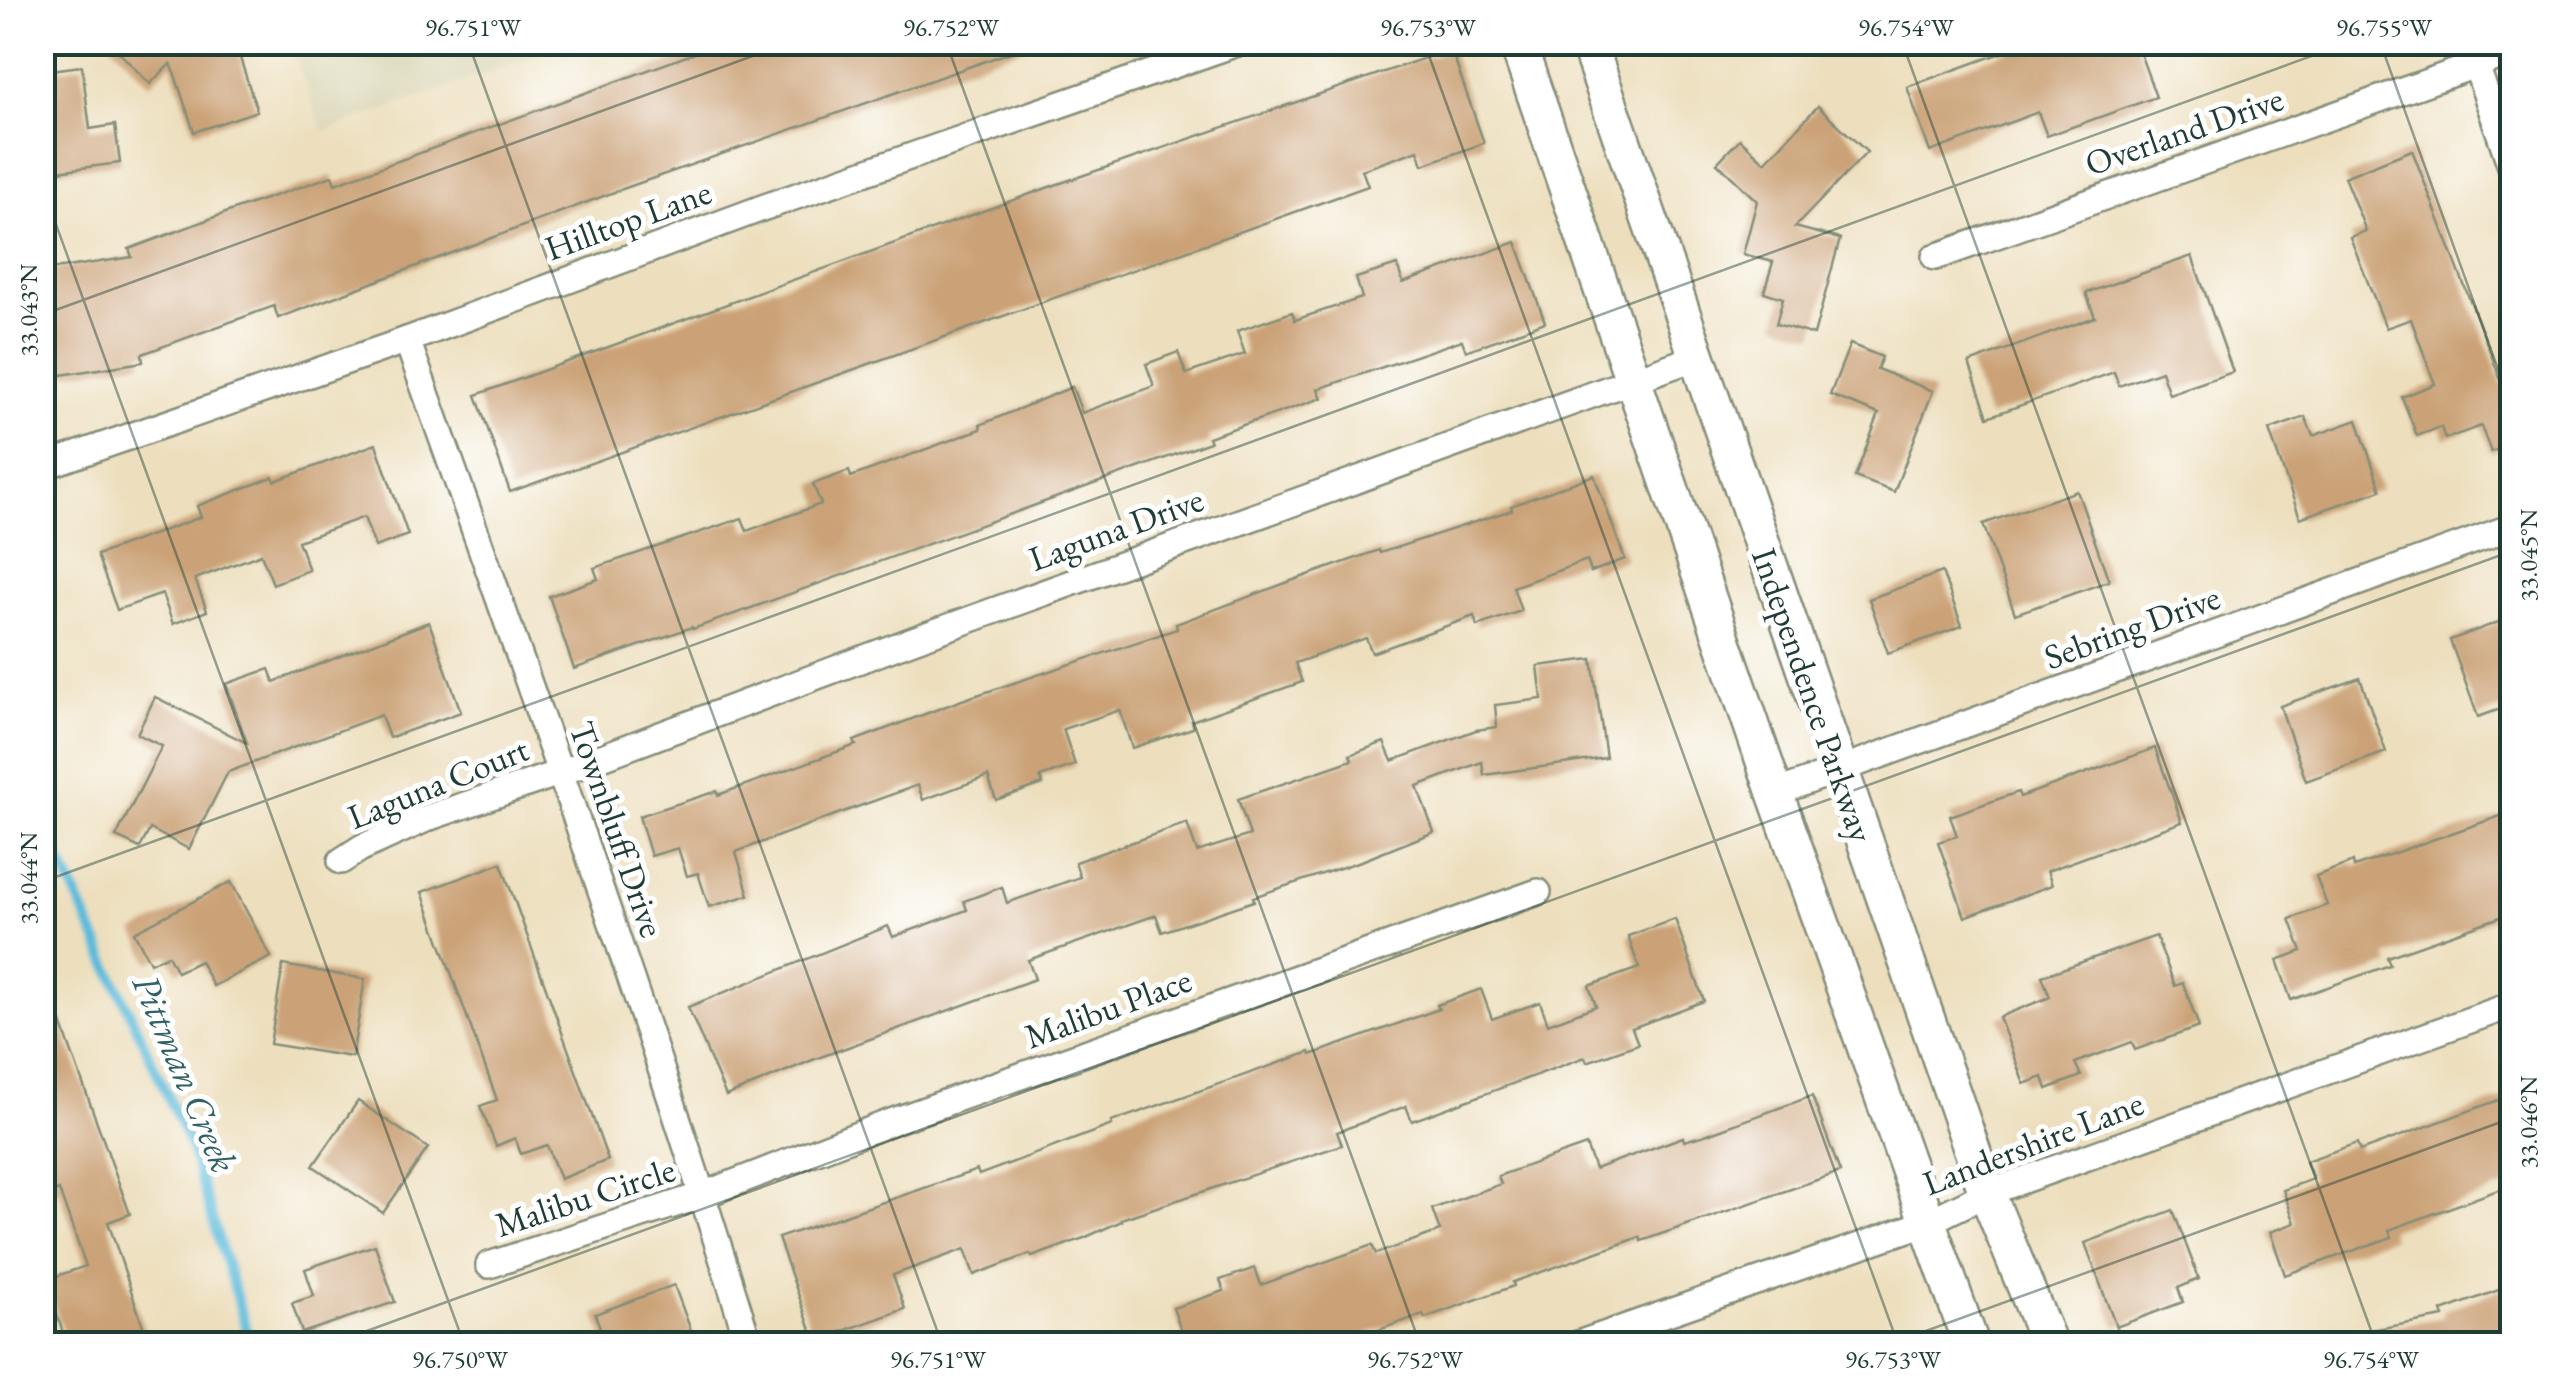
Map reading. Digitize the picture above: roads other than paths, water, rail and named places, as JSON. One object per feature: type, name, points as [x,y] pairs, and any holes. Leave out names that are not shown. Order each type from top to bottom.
[{"type":"main road","name":"Independence Parkway","points":[[1517,42],[1775,793],[1972,1344]]},
{"type":"main road","name":"Independence Parkway","points":[[1588,42],[1987,1193],[2048,1344]]},
{"type":"street","name":"Hilltop Lane","points":[[42,466],[1240,42]]},
{"type":"street","name":"Overland Drive","points":[[1935,256],[2512,52]]},
{"type":"street","points":[[2476,65],[2512,170]]},
{"type":"street","name":"Townbluff Drive","points":[[407,340],[562,772],[749,1344]]},
{"type":"street","name":"Laguna Drive","points":[[562,772],[1696,357]]},
{"type":"street","name":"Sebring Drive","points":[[1775,793],[2512,527]]},
{"type":"street","name":"Laguna Court","points":[[341,861],[430,816],[562,772]]},
{"type":"street","name":"Malibu Place","points":[[703,1195],[891,1122],[1538,892]]},
{"type":"street","name":"Landershire Lane","points":[[1578,1344],[1928,1222],[1987,1193],[2512,1004]]},
{"type":"street","name":"Malibu Circle","points":[[489,1265],[703,1195]]},
{"type":"waterway","name":"Pittman Creek","points":[[42,834],[54,846],[189,1143],[251,1344]]}]
